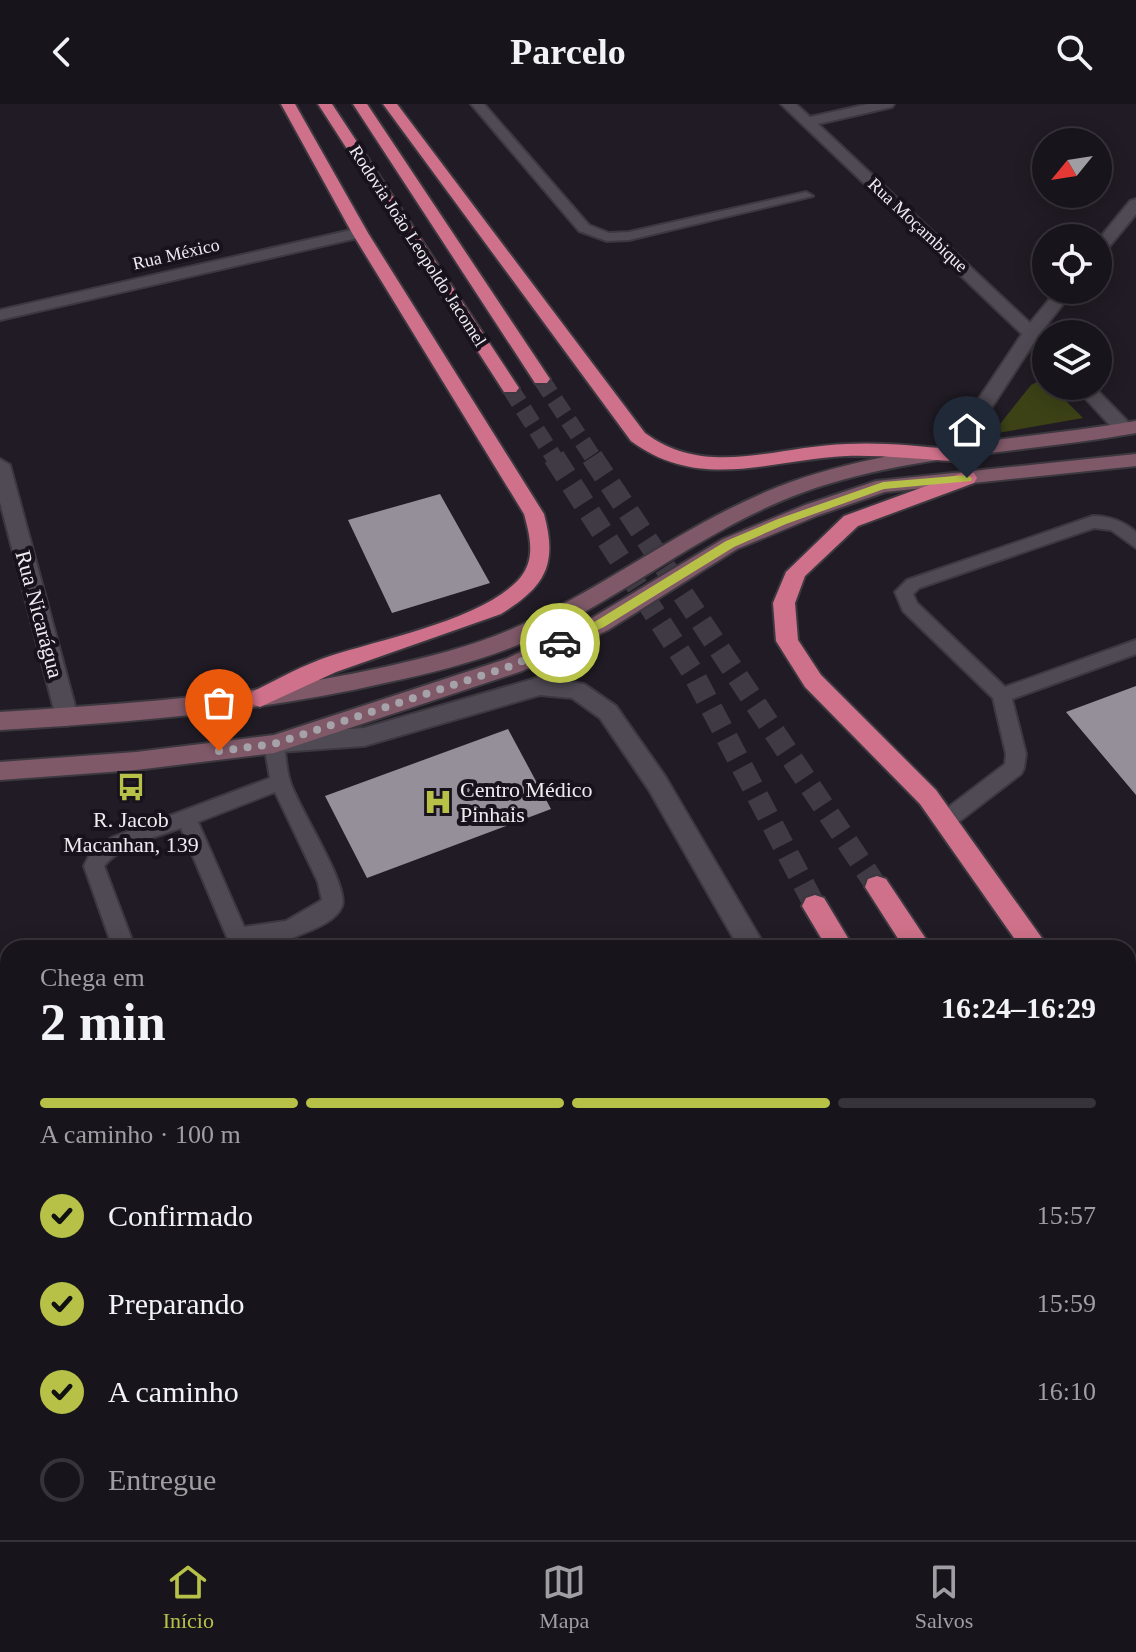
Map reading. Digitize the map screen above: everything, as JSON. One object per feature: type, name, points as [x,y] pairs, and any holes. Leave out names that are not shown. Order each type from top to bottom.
[{"type":"highway","points":[[260,698],[332,664],[492,611],[521,591],[531,579],[543,547],[542,531],[534,514],[360,233],[288,104]]},
{"type":"highway","name":"Rodovia João Leopoldo Jacomel","points":[[325,104],[510,388]]},
{"type":"highway","name":"Rodovia João Leopoldo Jacomel","points":[[360,104],[541,379]]},
{"type":"highway","points":[[390,104],[638,437],[658,453],[680,461],[707,463],[754,462],[844,450],[951,455]]},
{"type":"highway","points":[[967,478],[851,521],[796,572],[784,603],[787,641],[813,681],[928,797],[1030,940]]},
{"type":"highway","points":[[877,887],[913,940]]},
{"type":"highway","points":[[815,906],[836,940]]},
{"type":"main road","points":[[0,721],[260,698],[339,687],[441,662],[519,635],[631,576],[735,512],[796,488],[863,466],[1130,428]]},
{"type":"main road","points":[[0,771],[136,761],[274,744],[514,665],[600,624],[730,544],[812,510],[883,486],[1136,460]]},
{"type":"street","name":"Rua Moçambique","points":[[788,104],[1032,332]]},
{"type":"street","points":[[807,122],[887,104]]},
{"type":"street","points":[[1112,233],[1136,204]]},
{"type":"street","name":"Rua México","points":[[0,315],[360,233]]},
{"type":"street","points":[[1042,320],[1055,304]]},
{"type":"street","points":[[951,455],[1032,332]]},
{"type":"street","points":[[1099,400],[1130,428]]},
{"type":"street","name":"Rua Nicarágua","points":[[0,465],[67,717]]},
{"type":"street","points":[[274,744],[364,737],[540,686],[576,690],[608,712],[657,783],[748,940]]},
{"type":"lane","points":[[477,104],[584,228],[607,237],[629,236],[806,196]]},
{"type":"lane","points":[[945,821],[1014,768],[1016,754],[1002,695],[909,606],[904,592],[913,584],[1093,522],[1108,521],[1119,525],[1136,542]]},
{"type":"lane","points":[[1002,695],[1136,647]]},
{"type":"lane","points":[[187,819],[237,935],[247,939],[265,939],[326,913],[333,903],[328,882],[280,782],[274,744]]},
{"type":"lane","points":[[121,940],[94,866],[99,856],[120,843],[280,782]]},
{"type":"green space","points":[[1031,385],[1032,400],[1065,400],[1083,418],[992,434]]},
{"type":"building","points":[[440,494],[490,583],[392,613],[348,520]]},
{"type":"building","points":[[1136,686],[1136,795],[1066,712]]},
{"type":"building","name":"Centro Médico Pinhais","points":[[508,729],[551,809],[367,878],[325,796]]},
{"type":"tunnel","points":[[541,379],[594,459]]},
{"type":"tunnel","points":[[510,388],[555,459]]},
{"type":"tunnel","points":[[554,457],[693,673],[815,906]]},
{"type":"tunnel","points":[[592,457],[877,887]]},
{"type":"way so far","points":[[219,751],[274,744],[514,665],[560,643]]},
{"type":"place","name":"R. Jacob Macanhan, 139","points":[[131,787]]},
{"type":"place","name":"Centro Médico Pinhais","points":[[438,802]]},
{"type":"route","points":[[560,643],[600,624],[730,544],[782,521],[883,486],[967,478]]}]
